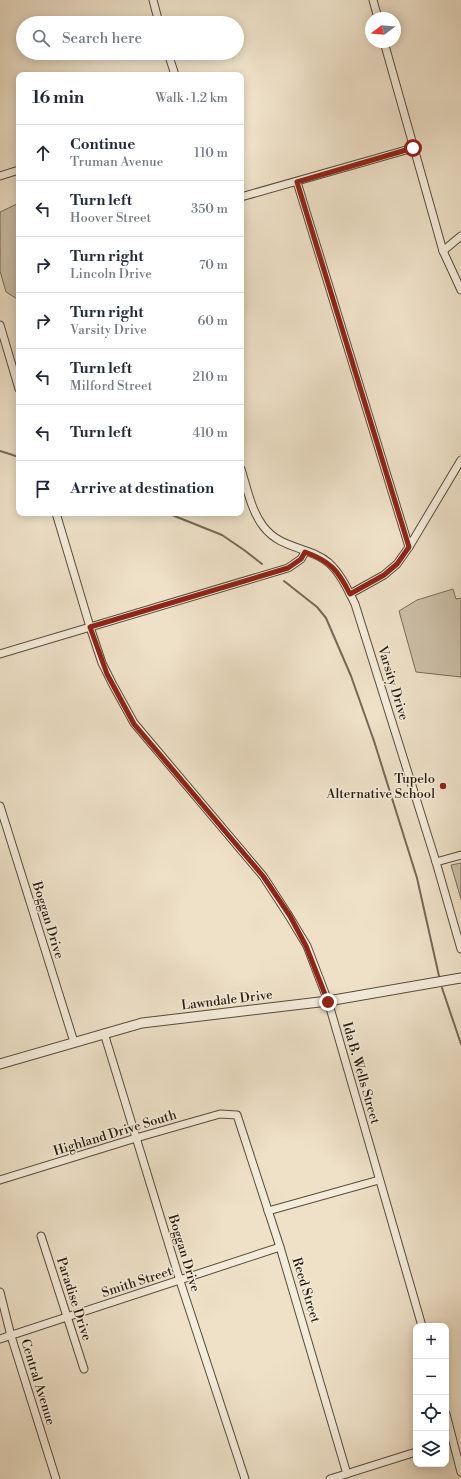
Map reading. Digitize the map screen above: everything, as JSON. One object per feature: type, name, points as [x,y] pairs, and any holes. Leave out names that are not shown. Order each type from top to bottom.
[{"type":"street","points":[[153,0],[157,16]]},
{"type":"street","points":[[373,0],[376,12]]},
{"type":"street","points":[[386,48],[442,251],[461,290]]},
{"type":"street","points":[[170,60],[174,72]]},
{"type":"street","points":[[244,196],[413,148]]},
{"type":"street","points":[[0,176],[16,171]]},
{"type":"street","points":[[297,182],[409,547]]},
{"type":"street","points":[[442,251],[461,236]]},
{"type":"street","points":[[0,325],[16,379]]},
{"type":"street","points":[[350,594],[384,575],[397,564],[409,547],[461,460]]},
{"type":"street","name":"Varsity Drive","points":[[244,479],[253,508],[262,526],[280,542],[319,557],[328,563],[338,573],[355,604],[436,862],[461,949]]},
{"type":"street","name":"Ida B. Wells Street","points":[[57,516],[90,627],[107,674],[134,724],[263,876],[290,916],[306,946],[328,1002],[421,1323]]},
{"type":"street","points":[[0,654],[288,568],[301,559],[305,552]]},
{"type":"street","name":"Boggan Drive","points":[[0,806],[74,1042]]},
{"type":"street","points":[[436,862],[461,855]]},
{"type":"street","name":"Lawndale Drive","points":[[0,1064],[142,1023],[328,1002],[461,978]]},
{"type":"street","name":"Boggan Drive","points":[[104,1033],[180,1280],[245,1479]]},
{"type":"street","name":"Highland Drive South","points":[[0,1180],[220,1114],[237,1115]]},
{"type":"street","name":"Reed Street","points":[[237,1115],[280,1247],[348,1474]]},
{"type":"street","points":[[268,1211],[379,1180]]},
{"type":"street","name":"Paradise Drive","points":[[41,1236],[84,1369]]},
{"type":"street","name":"Smith Street","points":[[0,1339],[280,1247]]},
{"type":"street","name":"Central Avenue","points":[[0,1292],[11,1336],[56,1479]]},
{"type":"street","points":[[449,1442],[461,1472]]},
{"type":"street","points":[[330,1479],[413,1453]]},
{"type":"shaded area","points":[[16,204],[16,298],[6,292],[0,271],[0,212]]},
{"type":"shaded area","points":[[453,589],[456,599],[461,598],[461,677],[416,672],[399,611],[417,600]]},
{"type":"shaded area","points":[[461,863],[461,899],[451,865]]},
{"type":"waterway","points":[[0,451],[16,456]]},
{"type":"waterway","points":[[174,516],[222,535],[262,564]]},
{"type":"waterway","points":[[284,581],[317,607],[326,618],[351,676],[374,741],[417,878],[439,976]]},
{"type":"waterway","points":[[442,988],[461,1044]]},
{"type":"place","name":"Tupelo Alternative School","points":[[443,786]]},
{"type":"route","points":[[328,1002],[306,946],[290,916],[263,876],[134,724],[107,674],[90,627],[288,568],[301,559],[305,552],[319,557],[328,563],[338,573],[350,594],[384,575],[397,564],[409,547],[297,182],[413,148]]}]
